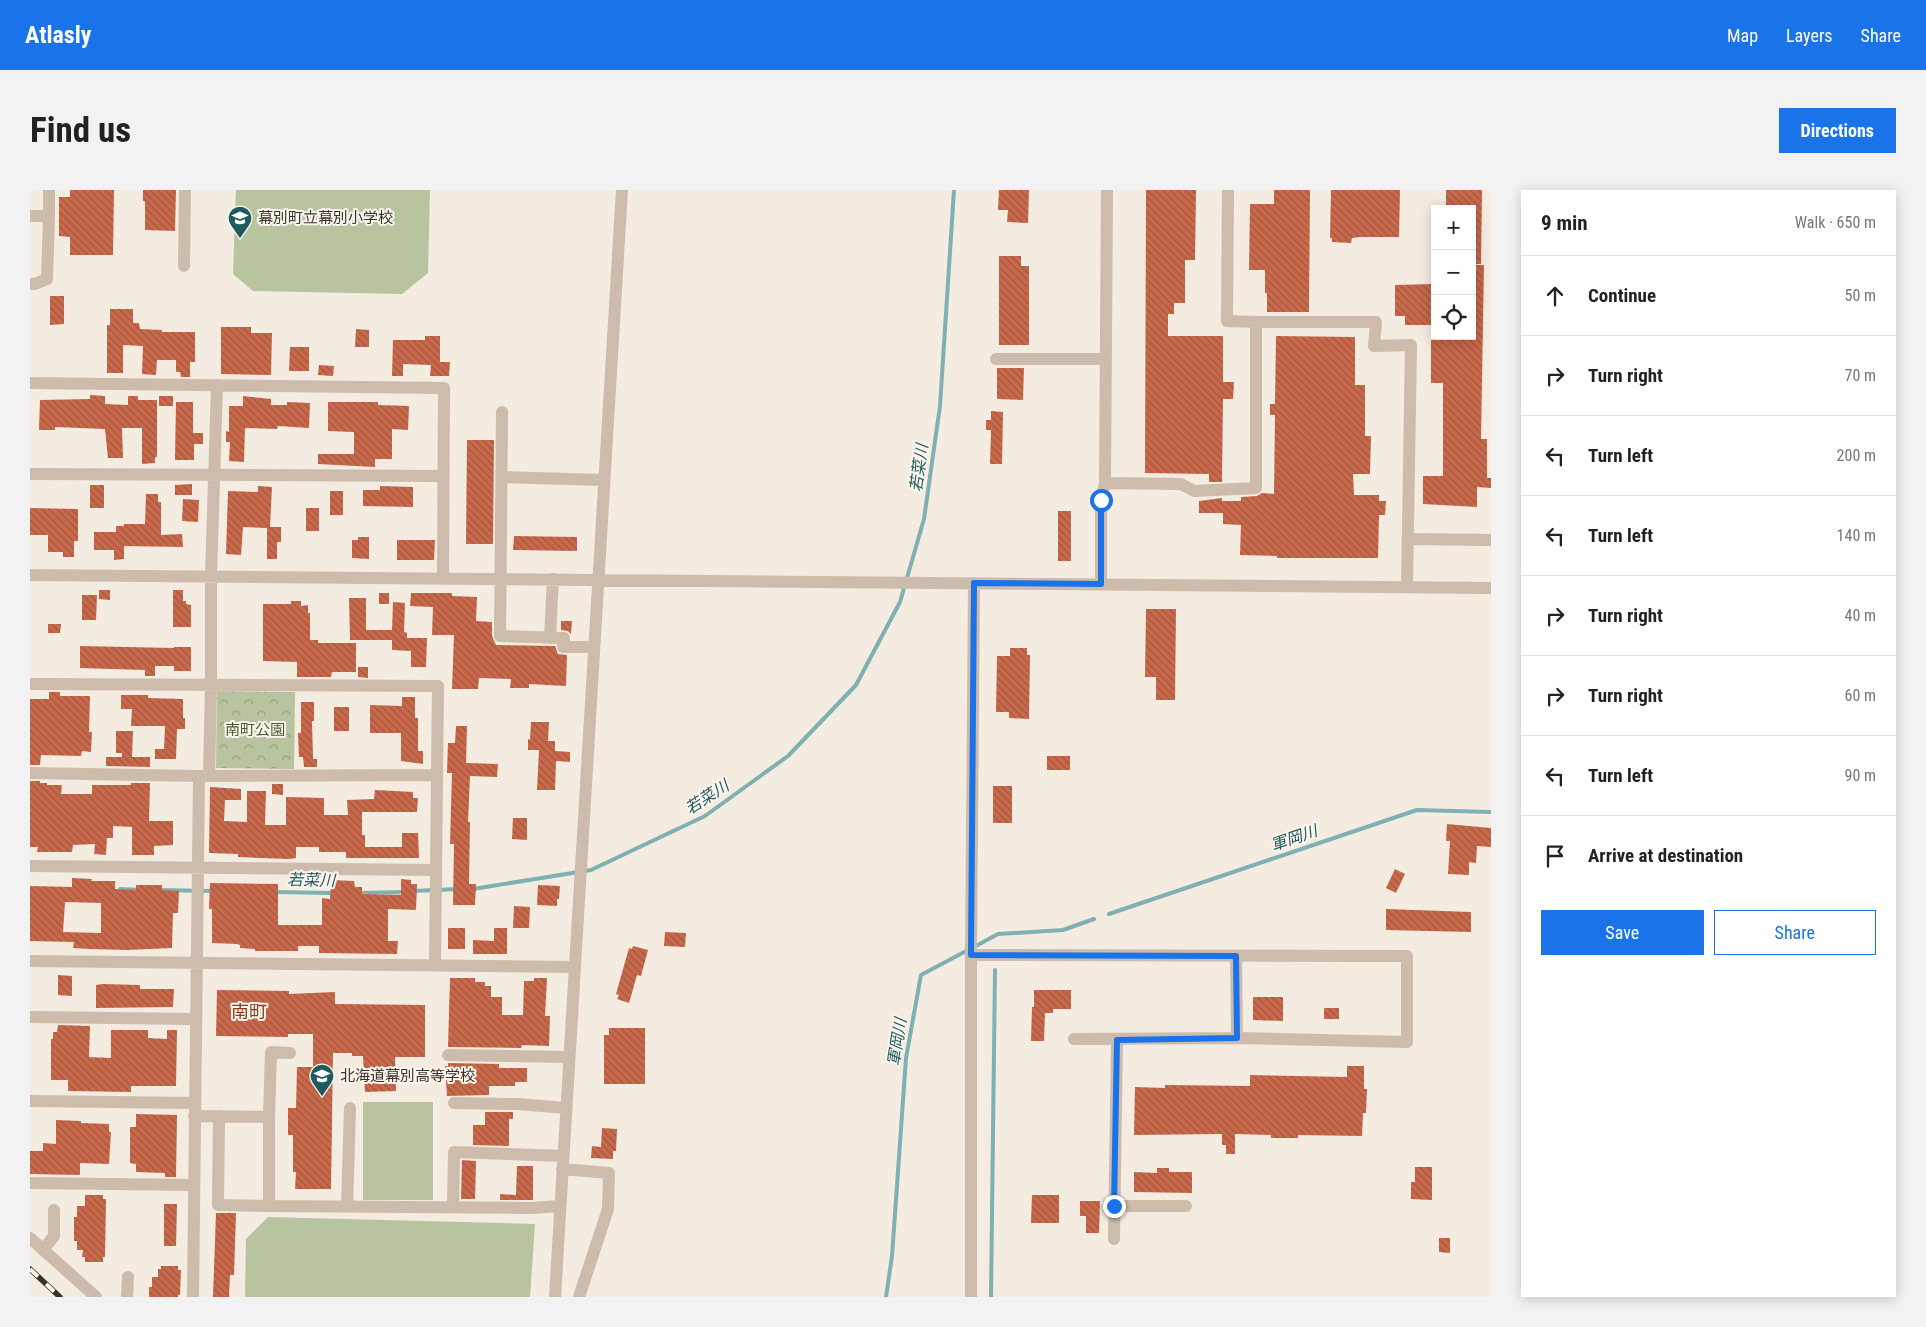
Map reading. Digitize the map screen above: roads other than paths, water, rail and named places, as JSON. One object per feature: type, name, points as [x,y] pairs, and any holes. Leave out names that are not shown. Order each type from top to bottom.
[{"type":"street","points":[[30,284],[47,279],[49,190]]},
{"type":"street","points":[[184,266],[185,190]]},
{"type":"street","points":[[554,1297],[622,190]]},
{"type":"street","points":[[1101,584],[1101,500],[1105,483],[1106,190]]},
{"type":"street","points":[[1228,190],[1227,321],[1376,322],[1374,346],[1411,344],[1407,587]]},
{"type":"street","points":[[30,216],[49,216]]},
{"type":"street","points":[[1105,483],[1181,484],[1194,491],[1256,488],[1256,322]]},
{"type":"street","points":[[996,359],[1106,359]]},
{"type":"street","points":[[30,383],[444,388],[443,578]]},
{"type":"street","points":[[193,1297],[197,867],[211,686],[211,576],[216,385]]},
{"type":"street","points":[[502,412],[500,636],[564,638],[563,647],[594,647]]},
{"type":"street","points":[[30,474],[444,476]]},
{"type":"street","points":[[502,477],[604,480]]},
{"type":"street","points":[[1408,539],[1491,540]]},
{"type":"street","points":[[30,575],[1491,588]]},
{"type":"street","points":[[550,638],[553,579]]},
{"type":"street","points":[[971,1297],[974,583]]},
{"type":"street","points":[[30,684],[438,686],[435,965]]},
{"type":"street","points":[[30,773],[204,775],[437,774]]},
{"type":"street","points":[[30,866],[436,870]]},
{"type":"street","points":[[971,955],[1407,956],[1407,1042],[1237,1038],[1074,1039]]},
{"type":"street","points":[[1236,956],[1237,1038]]},
{"type":"street","points":[[30,962],[574,966]]},
{"type":"street","points":[[30,1017],[195,1019]]},
{"type":"street","points":[[1114,1239],[1117,1040]]},
{"type":"street","points":[[269,1206],[271,1052],[290,1053]]},
{"type":"street","points":[[448,1055],[569,1057]]},
{"type":"street","points":[[30,1101],[194,1110],[219,1116],[269,1117]]},
{"type":"street","points":[[454,1103],[517,1104],[566,1108]]},
{"type":"street","points":[[347,1206],[350,1108]]},
{"type":"street","points":[[219,1116],[218,1206],[532,1208],[560,1206]]},
{"type":"street","points":[[453,1207],[454,1152],[562,1163],[610,1173],[608,1209],[579,1297]]},
{"type":"street","points":[[30,1183],[193,1185]]},
{"type":"street","points":[[1114,1206],[1186,1206]]},
{"type":"street","points":[[43,1250],[54,1236],[54,1210]]},
{"type":"street","points":[[30,1238],[96,1297]]},
{"type":"street","points":[[127,1297],[128,1278]]},
{"type":"waterway","name":"若菜川","points":[[473,889],[591,870],[705,816],[788,756],[856,685],[900,602],[924,519],[940,406],[954,190]]},
{"type":"waterway","name":"軍岡川","points":[[1109,914],[1417,810],[1491,812]]},
{"type":"waterway","name":"若菜川","points":[[120,889],[141,890]]},
{"type":"waterway","name":"若菜川","points":[[413,891],[458,889]]},
{"type":"waterway","name":"若菜川","points":[[158,890],[213,891]]},
{"type":"waterway","name":"若菜川","points":[[273,892],[333,893]]},
{"type":"waterway","name":"若菜川","points":[[358,893],[406,892]]},
{"type":"waterway","name":"軍岡川","points":[[974,947],[998,934],[1063,930],[1094,919]]},
{"type":"waterway","name":"軍岡川","points":[[886,1297],[892,1256],[906,1058],[921,975],[968,950]]},
{"type":"waterway","points":[[991,1297],[995,970]]},
{"type":"railway","points":[[30,1269],[60,1297]]},
{"type":"place","name":"幕別町立幕別小学校","points":[[240,239]]},
{"type":"place","name":"北海道幕別高等学校","points":[[322,1097]]},
{"type":"district","name":"南町","points":[[249,1011]]},
{"type":"park label","name":"南町公園","points":[[255,730]]}]
